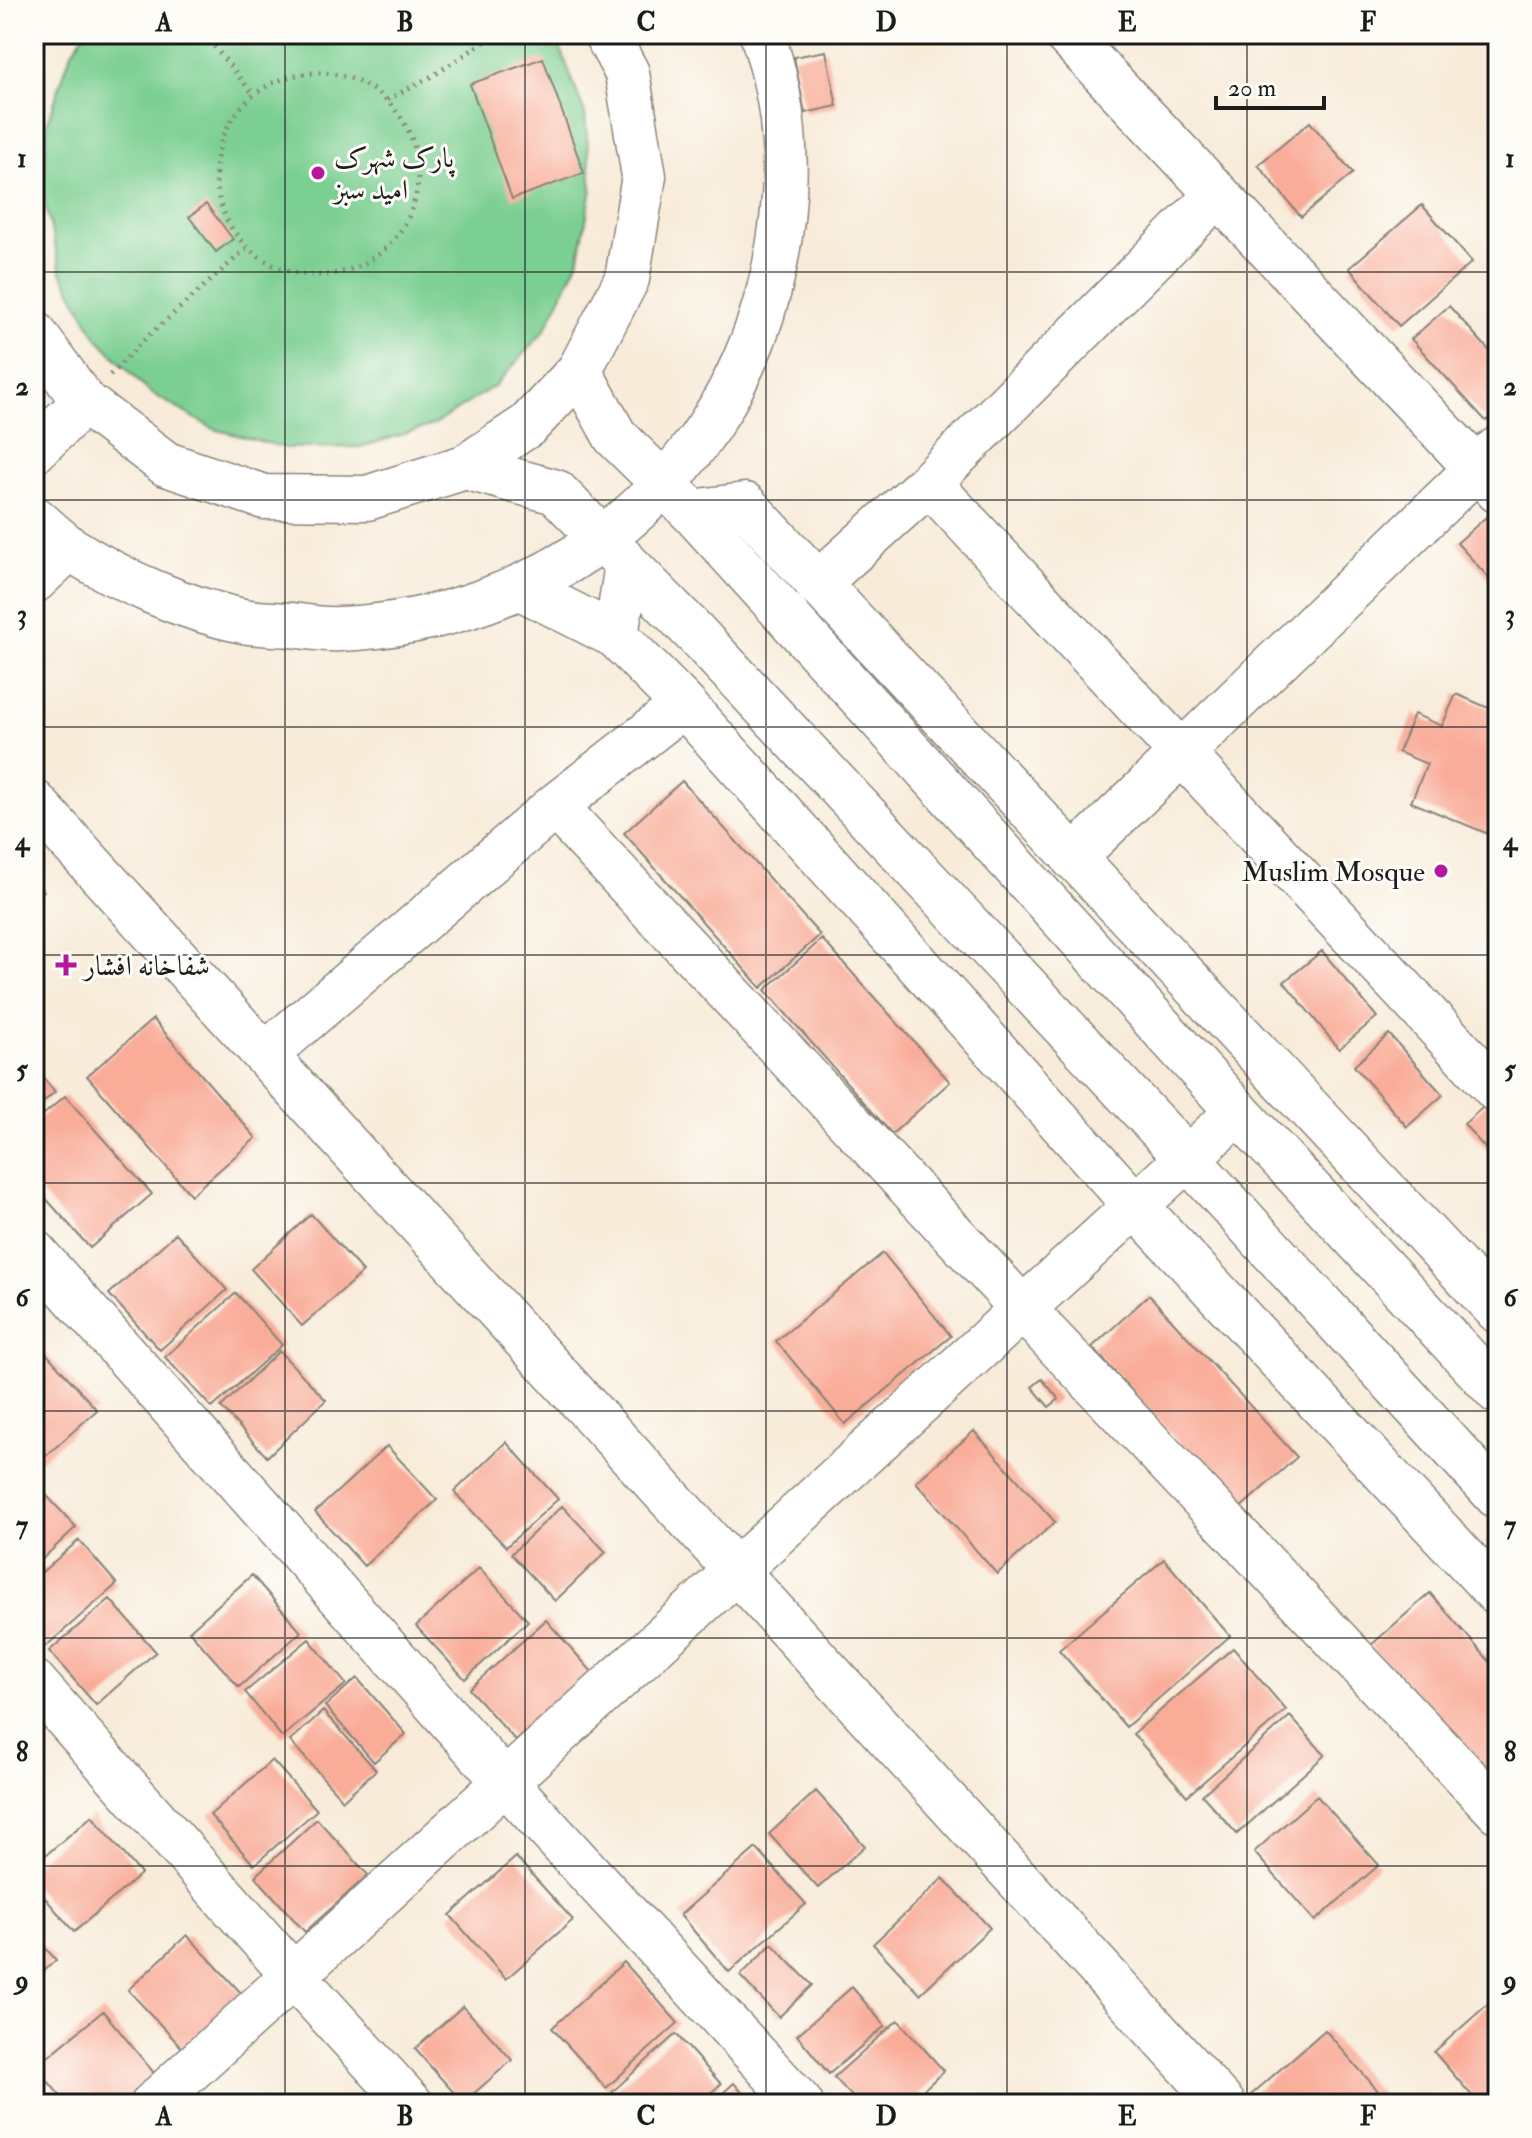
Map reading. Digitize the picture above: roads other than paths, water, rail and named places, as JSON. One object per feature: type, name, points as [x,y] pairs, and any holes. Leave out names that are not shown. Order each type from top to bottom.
[{"type":"street","points":[[34,333],[84,402],[166,464],[264,497],[367,498],[465,467],[528,425],[579,371],[627,279],[644,176],[627,73],[606,34]]},
{"type":"street","points":[[34,518],[69,548],[153,593],[244,621],[338,629],[432,618],[615,552],[678,498],[758,333],[781,246],[786,157],[774,68],[762,34]]},
{"type":"street","points":[[1066,34],[1217,195],[1491,469],[1181,752],[1073,858]]},
{"type":"street","points":[[817,584],[929,483],[1217,195]]},
{"type":"street","points":[[579,371],[615,436],[678,498],[1498,1392]]},
{"type":"street","points":[[34,451],[84,402]]},
{"type":"street","points":[[465,467],[556,492],[1187,1158],[1498,1497]]},
{"type":"street","points":[[929,483],[1498,1091]]},
{"type":"street","points":[[678,498],[745,505],[1498,1311]]},
{"type":"street","points":[[34,581],[69,548]]},
{"type":"street","points":[[615,552],[616,636]]},
{"type":"street","points":[[521,588],[616,636],[684,705],[1135,1205],[1498,1594]]},
{"type":"street","points":[[265,1055],[555,806],[684,705]]},
{"type":"street","points":[[34,802],[1223,2104]]},
{"type":"street","points":[[555,806],[1022,1308],[1498,1811]]},
{"type":"street","points":[[153,2104],[1238,1112]]},
{"type":"street","points":[[34,1252],[505,1782],[801,2104]]},
{"type":"street","points":[[34,1682],[411,2104]]},
{"type":"place","name":"پارک شهرک امید سبز","points":[[318,173]]},
{"type":"place","name":"Muslim Mosque","points":[[1441,871]]},
{"type":"place","name":"شفاخانه افشار","points":[[66,965]]}]
